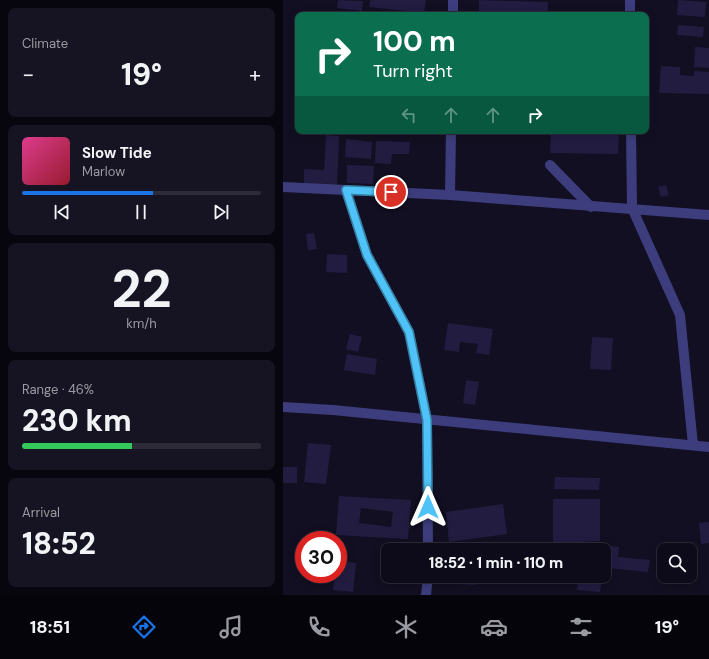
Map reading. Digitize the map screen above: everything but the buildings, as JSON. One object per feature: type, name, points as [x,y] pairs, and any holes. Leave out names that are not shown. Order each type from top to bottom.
[{"type":"street","points":[[453,0],[453,12]]},
{"type":"street","points":[[630,0],[630,12]]},
{"type":"street","points":[[450,195],[451,134]]},
{"type":"street","points":[[631,134],[631,208],[680,315],[693,446]]},
{"type":"street","points":[[550,165],[591,207]]},
{"type":"street","points":[[283,187],[450,195],[709,215]]},
{"type":"street","points":[[346,190],[367,255],[409,332],[427,420],[428,543]]},
{"type":"street","points":[[283,407],[709,447]]},
{"type":"street","points":[[426,595],[427,583]]},
{"type":"route","points":[[391,192],[346,190],[367,255],[409,332],[427,420],[428,507]]}]
